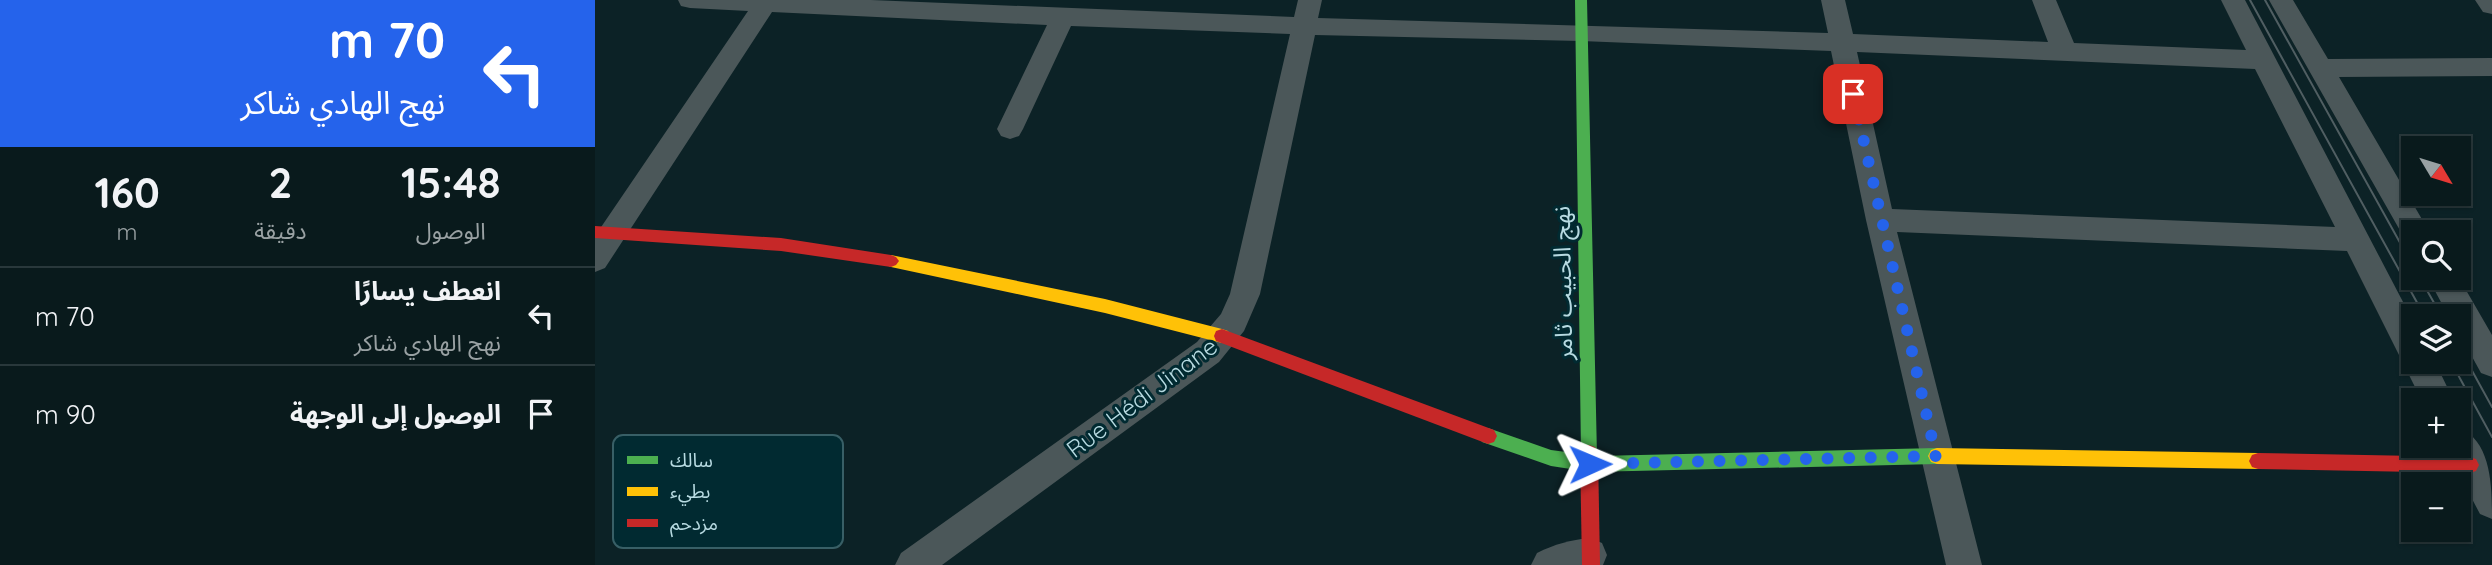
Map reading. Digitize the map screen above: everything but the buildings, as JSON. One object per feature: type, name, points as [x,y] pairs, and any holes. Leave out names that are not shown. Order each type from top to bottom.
[{"type":"street","points":[[690,0],[765,4],[912,5],[1063,17],[1307,13],[1581,32],[2266,60]]},
{"type":"street","name":"نهج الحبيب ثامر","points":[[1581,0],[1590,560]]},
{"type":"street","points":[[1833,0],[1879,220],[1964,565]]},
{"type":"street","points":[[2044,0],[2066,53]]},
{"type":"street","points":[[2233,0],[2401,327]]},
{"type":"street","points":[[2281,0],[2409,220]]},
{"type":"street","points":[[2487,0],[2492,6]]},
{"type":"street","points":[[595,260],[604,233],[765,4]]},
{"type":"street","name":"Rue Hédi Jinane","points":[[913,565],[1175,377],[1224,337],[1245,294],[1307,13]]},
{"type":"street","points":[[1010,129],[1063,17]]},
{"type":"street","points":[[2321,68],[2492,67]]},
{"type":"street","points":[[1879,220],[2358,240]]},
{"type":"street","points":[[604,233],[865,255],[1039,291],[1224,337],[1307,365],[1487,436],[1551,458],[1590,464],[1936,456],[2401,454]]},
{"type":"street","points":[[2450,290],[2492,363]]},
{"type":"street","points":[[2466,458],[2492,503]]},
{"type":"street","points":[[1549,565],[1563,558],[1590,560]]},
{"type":"tram line","points":[[2250,0],[2418,304]]},
{"type":"tram line","points":[[2265,0],[2401,244]]},
{"type":"tram line","points":[[2427,290],[2435,304]]},
{"type":"tram line","points":[[2471,369],[2492,407]]},
{"type":"tram line","points":[[2458,374],[2492,437]]},
{"type":"traffic: fast","points":[[1581,0],[1589,453]]},
{"type":"traffic: fast","points":[[1488,436],[1551,458],[1590,464],[1937,456]]},
{"type":"traffic: slow","points":[[891,261],[1105,306],[1222,336]]},
{"type":"traffic: slow","points":[[1937,456],[2258,461]]},
{"type":"traffic: jam","points":[[595,232],[781,244],[891,261]]},
{"type":"traffic: jam","points":[[1222,336],[1488,436]]},
{"type":"traffic: jam","points":[[1589,453],[1591,565]]},
{"type":"traffic: jam","points":[[2258,461],[2470,465]]},
{"type":"route","points":[[1590,464],[1936,456],[1879,220],[1853,94]]}]
